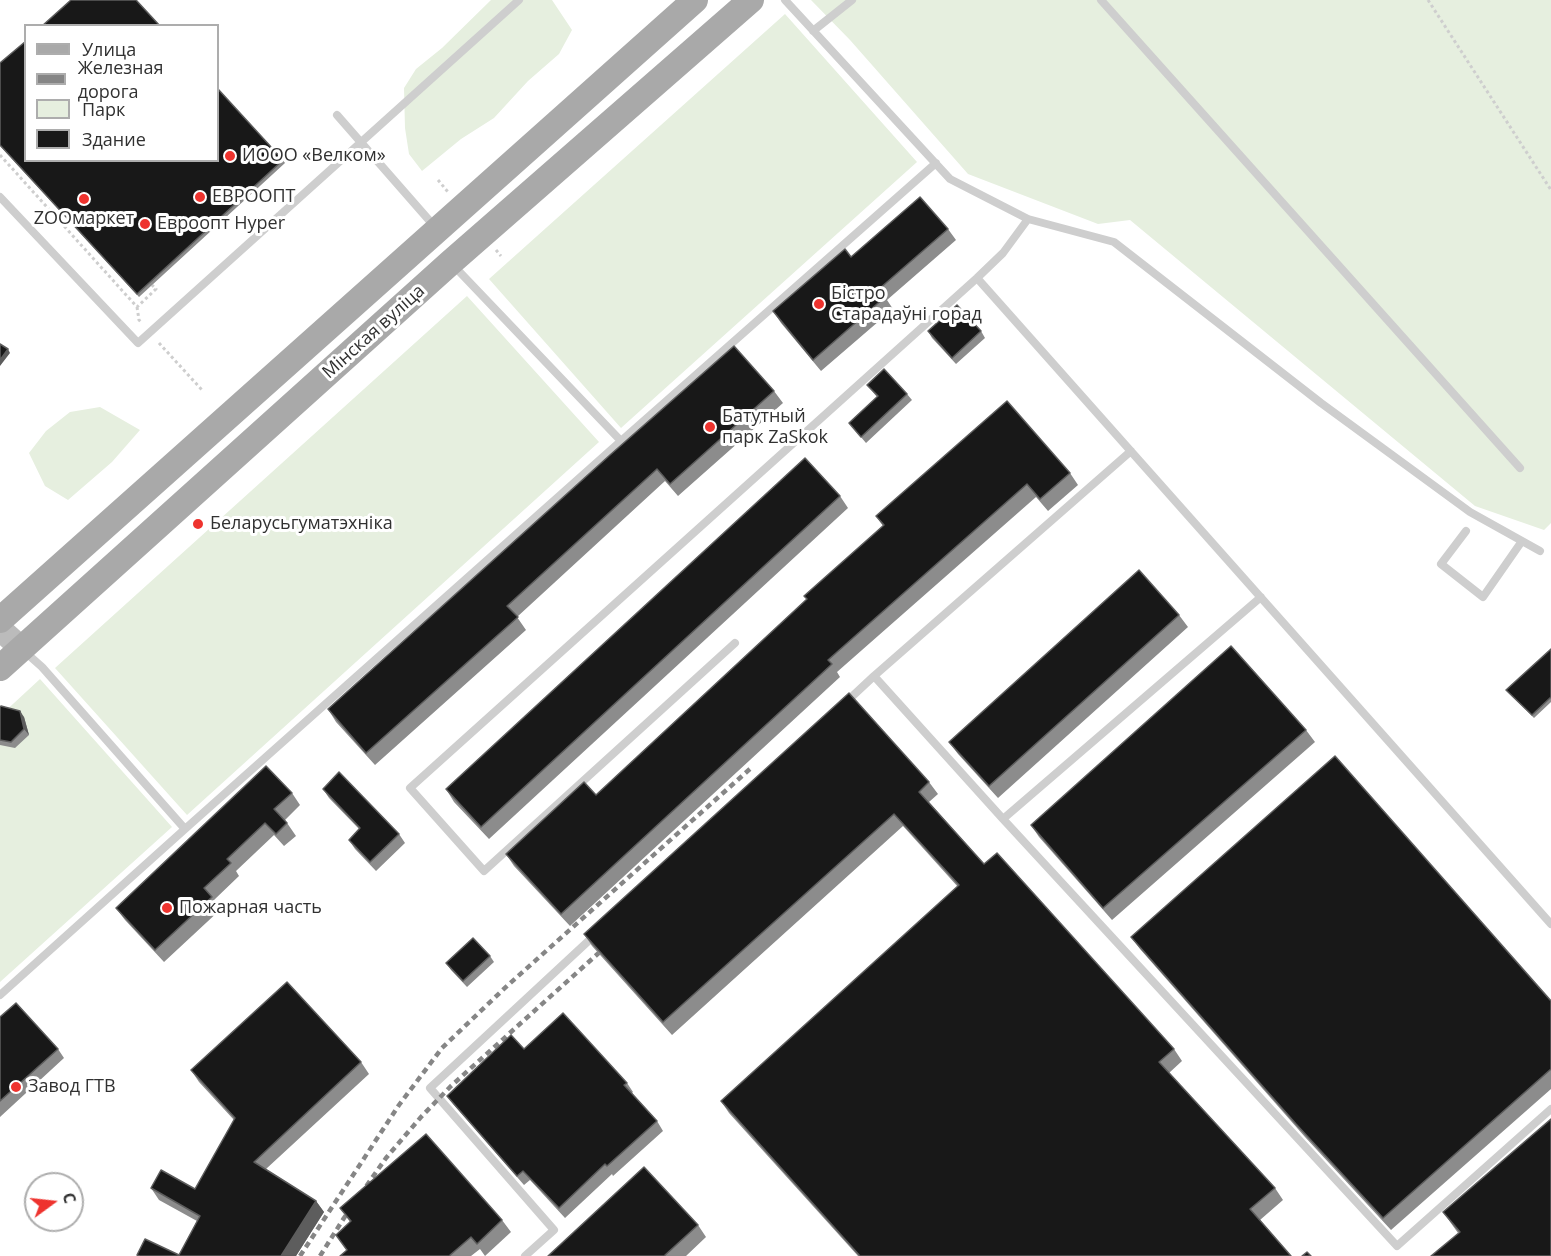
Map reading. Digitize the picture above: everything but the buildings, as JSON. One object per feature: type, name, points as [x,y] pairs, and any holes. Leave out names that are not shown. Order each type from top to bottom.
[{"type":"main road","name":"Мінская вуліца","points":[[0,620],[695,0]]},
{"type":"main road","name":"Мінская вуліца","points":[[0,668],[450,263],[751,0]]},
{"type":"main road","points":[[634,54],[653,54],[660,62],[661,79]]},
{"type":"main road","points":[[0,629],[22,649]]},
{"type":"lane","points":[[0,197],[138,343],[519,0]]},
{"type":"lane","points":[[785,0],[950,179],[1028,219],[1114,242],[1321,403],[1442,492],[1470,512],[1540,551]]},
{"type":"lane","points":[[813,31],[852,0]]},
{"type":"lane","points":[[1101,0],[1520,468]]},
{"type":"lane","points":[[337,115],[437,230]]},
{"type":"lane","points":[[0,995],[936,163]]},
{"type":"lane","points":[[735,643],[484,871],[410,788],[977,278],[1003,253],[1028,219]]},
{"type":"lane","points":[[450,263],[621,441]]},
{"type":"lane","points":[[977,278],[1551,924]]},
{"type":"lane","points":[[839,708],[1131,451]]},
{"type":"lane","points":[[1466,531],[1441,564],[1483,597],[1522,541]]},
{"type":"lane","points":[[1003,819],[1261,597]]},
{"type":"lane","points":[[22,649],[49,675],[185,829]]},
{"type":"lane","points":[[874,676],[1397,1246],[1551,1109]]},
{"type":"lane","points":[[525,1256],[554,1230],[430,1088],[604,926]]},
{"type":"path","points":[[1428,0],[1551,190]]},
{"type":"path","points":[[0,155],[137,307],[139,320],[202,390]]},
{"type":"path","points":[[137,307],[156,289],[152,285]]},
{"type":"green space","points":[[491,0],[552,0],[572,30],[559,54],[528,81],[494,118],[461,139],[422,171],[409,154],[405,128],[404,88],[416,69],[442,48]]},
{"type":"green space","points":[[811,0],[1551,0],[1551,523],[1544,530],[1475,506],[1130,220],[1098,224],[968,174],[850,40]]},
{"type":"green space","points":[[785,14],[917,162],[621,428],[489,279]]},
{"type":"green space","points":[[467,296],[599,442],[187,815],[55,668]]},
{"type":"green space","points":[[100,407],[140,430],[112,462],[68,500],[45,486],[29,453],[46,431],[70,412]]},
{"type":"green space","points":[[40,679],[172,827],[0,982],[0,716]]},
{"type":"railway","points":[[300,1256],[399,1105],[442,1048],[508,985],[751,768]]},
{"type":"railway","points":[[320,1256],[386,1158],[421,1117],[451,1086],[612,941]]},
{"type":"place","name":"ИООО «Велком»","points":[[230,156]]},
{"type":"place","name":"ЕВРООПТ","points":[[200,197]]},
{"type":"place","name":"ZOOмаркет","points":[[84,199]]},
{"type":"place","name":"Евроопт Hyper","points":[[145,224]]},
{"type":"place","name":"Бістро Старадаўні горад","points":[[819,304]]},
{"type":"place","name":"Батутный парк ZaSkok","points":[[710,427]]},
{"type":"place","name":"Беларусьгуматэхніка","points":[[198,524]]},
{"type":"place","name":"Пожарная часть","points":[[167,908]]},
{"type":"place","name":"Завод ГТВ","points":[[16,1087]]}]
